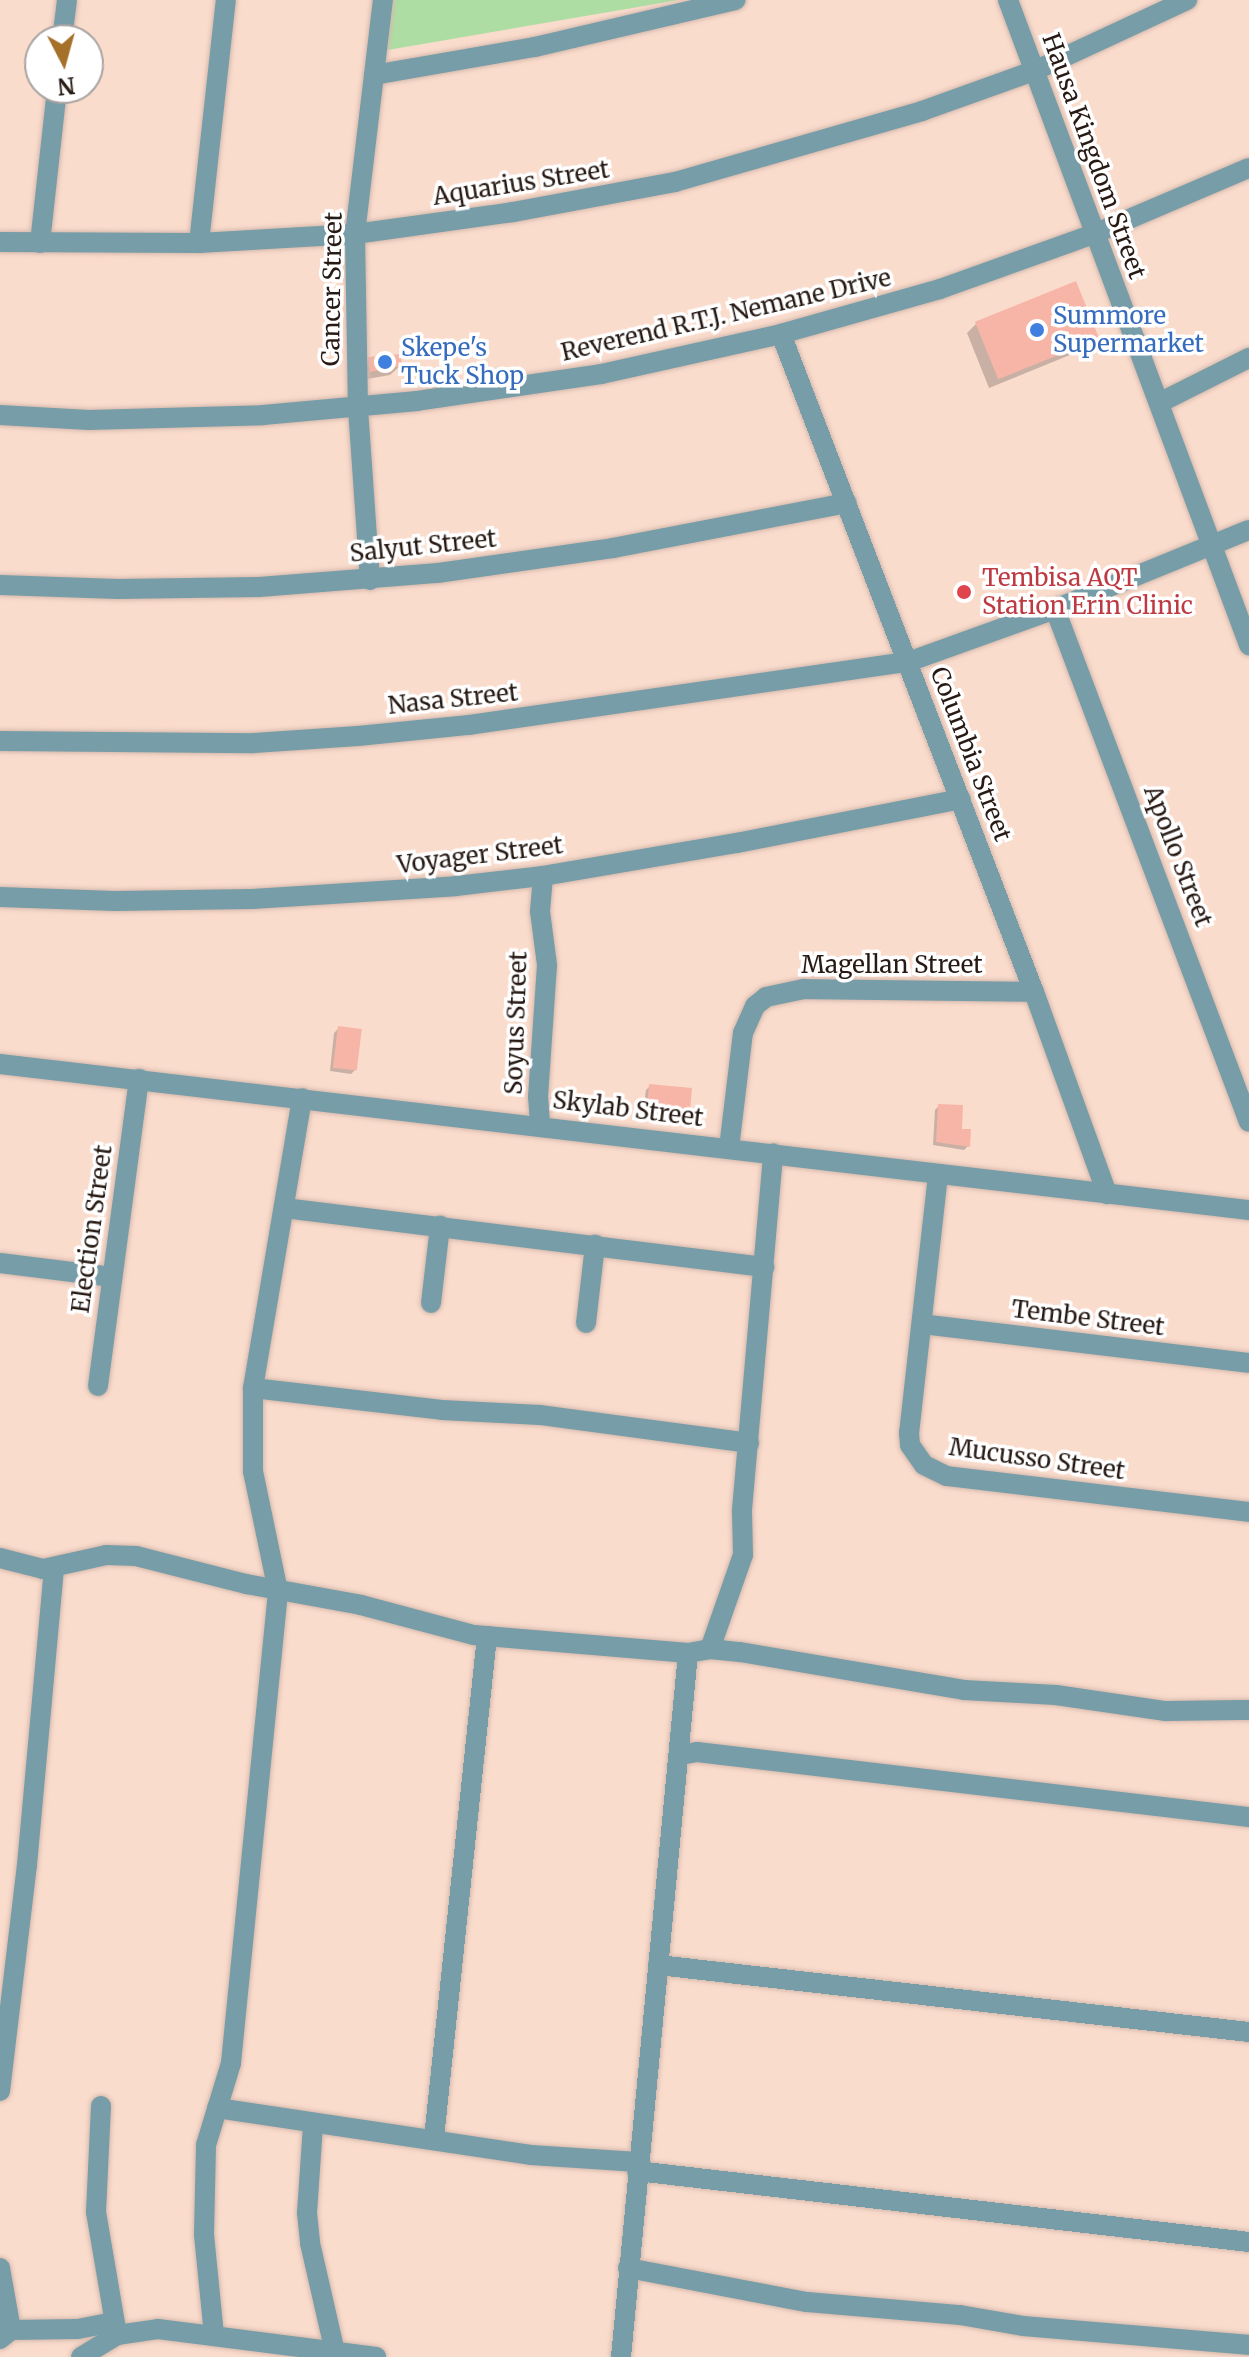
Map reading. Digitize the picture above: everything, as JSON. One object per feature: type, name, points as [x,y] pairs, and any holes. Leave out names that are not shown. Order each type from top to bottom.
[{"type":"street","points":[[64,24],[67,0]]},
{"type":"street","points":[[199,243],[226,0]]},
{"type":"street","name":"Cancer Street","points":[[370,580],[358,408],[355,234],[383,0]]},
{"type":"street","points":[[374,75],[535,47],[736,0]]},
{"type":"street","name":"Hausa Kingdom Street","points":[[1008,0],[1249,645]]},
{"type":"street","name":"Aquarius Street","points":[[0,242],[199,243],[355,234],[513,212],[675,182],[877,125],[1034,71],[1187,0]]},
{"type":"street","points":[[40,243],[55,104]]},
{"type":"street","name":"Reverend R.T.J. Nemane Drive","points":[[0,415],[89,420],[205,418],[358,408],[521,388],[781,334],[940,289],[1094,234],[1249,168]]},
{"type":"street","name":"Columbia Street","points":[[781,334],[961,799],[1107,1194]]},
{"type":"street","points":[[1159,403],[1249,358]]},
{"type":"street","name":"Salyut Street","points":[[0,585],[188,589],[370,580],[613,548],[847,503]]},
{"type":"street","name":"Nasa Street","points":[[0,741],[254,743],[358,736],[469,725],[908,662],[1055,609],[1249,530]]},
{"type":"street","name":"Apollo Street","points":[[1055,609],[1249,1122]]},
{"type":"street","name":"Voyager Street","points":[[0,897],[115,901],[252,899],[385,892],[543,876],[961,799]]},
{"type":"street","name":"Soyus Street","points":[[540,1124],[538,1097],[547,965],[540,911],[543,876]]},
{"type":"street","name":"Magellan Street","points":[[729,1148],[743,1033],[755,1006],[766,997],[804,989],[1034,992]]},
{"type":"street","name":"Skylab Street","points":[[0,1064],[540,1124],[938,1175],[1249,1210]]},
{"type":"street","name":"Election Street","points":[[98,1386],[139,1079]]},
{"type":"street","points":[[214,2335],[204,2211],[206,2145],[231,2063],[278,1591],[253,1471],[253,1388],[302,1098]]},
{"type":"street","points":[[710,1649],[743,1555],[742,1510],[773,1153]]},
{"type":"street","name":"Mucusso Street","points":[[938,1175],[909,1433],[915,1454],[933,1471],[947,1476],[1249,1512]]},
{"type":"street","points":[[284,1208],[764,1267]]},
{"type":"street","points":[[431,1303],[440,1226]]},
{"type":"street","points":[[586,1323],[595,1245]]},
{"type":"street","points":[[0,1263],[112,1277]]},
{"type":"street","name":"Tembe Street","points":[[922,1324],[1249,1363]]},
{"type":"street","points":[[253,1388],[442,1410],[540,1415],[749,1443]]},
{"type":"street","points":[[0,1558],[24,1566],[54,1569],[91,1557],[119,1554],[278,1591],[361,1605],[453,1632],[688,1653],[710,1649],[804,1661],[866,1676],[964,1690],[1056,1695],[1166,1711],[1249,1710]]},
{"type":"street","points":[[0,2091],[27,1865],[54,1569]]},
{"type":"street","points":[[434,2138],[487,1636]]},
{"type":"street","points":[[621,2357],[637,2166],[681,1755],[688,1653]]},
{"type":"street","points":[[681,1755],[697,1752],[1249,1817]]},
{"type":"street","points":[[658,1965],[1249,2032]]},
{"type":"street","points":[[101,2106],[96,2212],[116,2329]]},
{"type":"street","points":[[217,2108],[313,2125],[434,2138],[544,2157],[1249,2242]]},
{"type":"street","points":[[313,2125],[307,2213],[315,2267],[326,2301],[335,2352]]},
{"type":"street","points":[[0,2268],[6,2334],[144,2329],[214,2335],[376,2357]]},
{"type":"street","points":[[628,2268],[807,2302],[960,2315],[1037,2328],[1249,2345]]},
{"type":"street","points":[[81,2357],[116,2329]]},
{"type":"green space","points":[[381,0],[679,0],[376,52]]},
{"type":"building","name":"Summore Supermarket","points":[[1076,281],[1099,338],[998,379],[975,322]]},
{"type":"building","name":"Skepe's Tuck Shop","points":[[401,354],[402,366],[370,372],[368,357]]},
{"type":"building","points":[[338,1026],[362,1029],[357,1071],[333,1068]]},
{"type":"building","points":[[649,1084],[692,1088],[690,1113],[682,1112],[681,1117],[647,1108]]},
{"type":"building","points":[[938,1104],[963,1105],[962,1129],[971,1129],[970,1147],[936,1142]]},
{"type":"place","name":"Summore Supermarket","points":[[1037,330]]},
{"type":"place","name":"Skepe's Tuck Shop","points":[[385,362]]},
{"type":"place","name":"Tembisa AQT Station Erin Clinic","points":[[964,592]]}]
